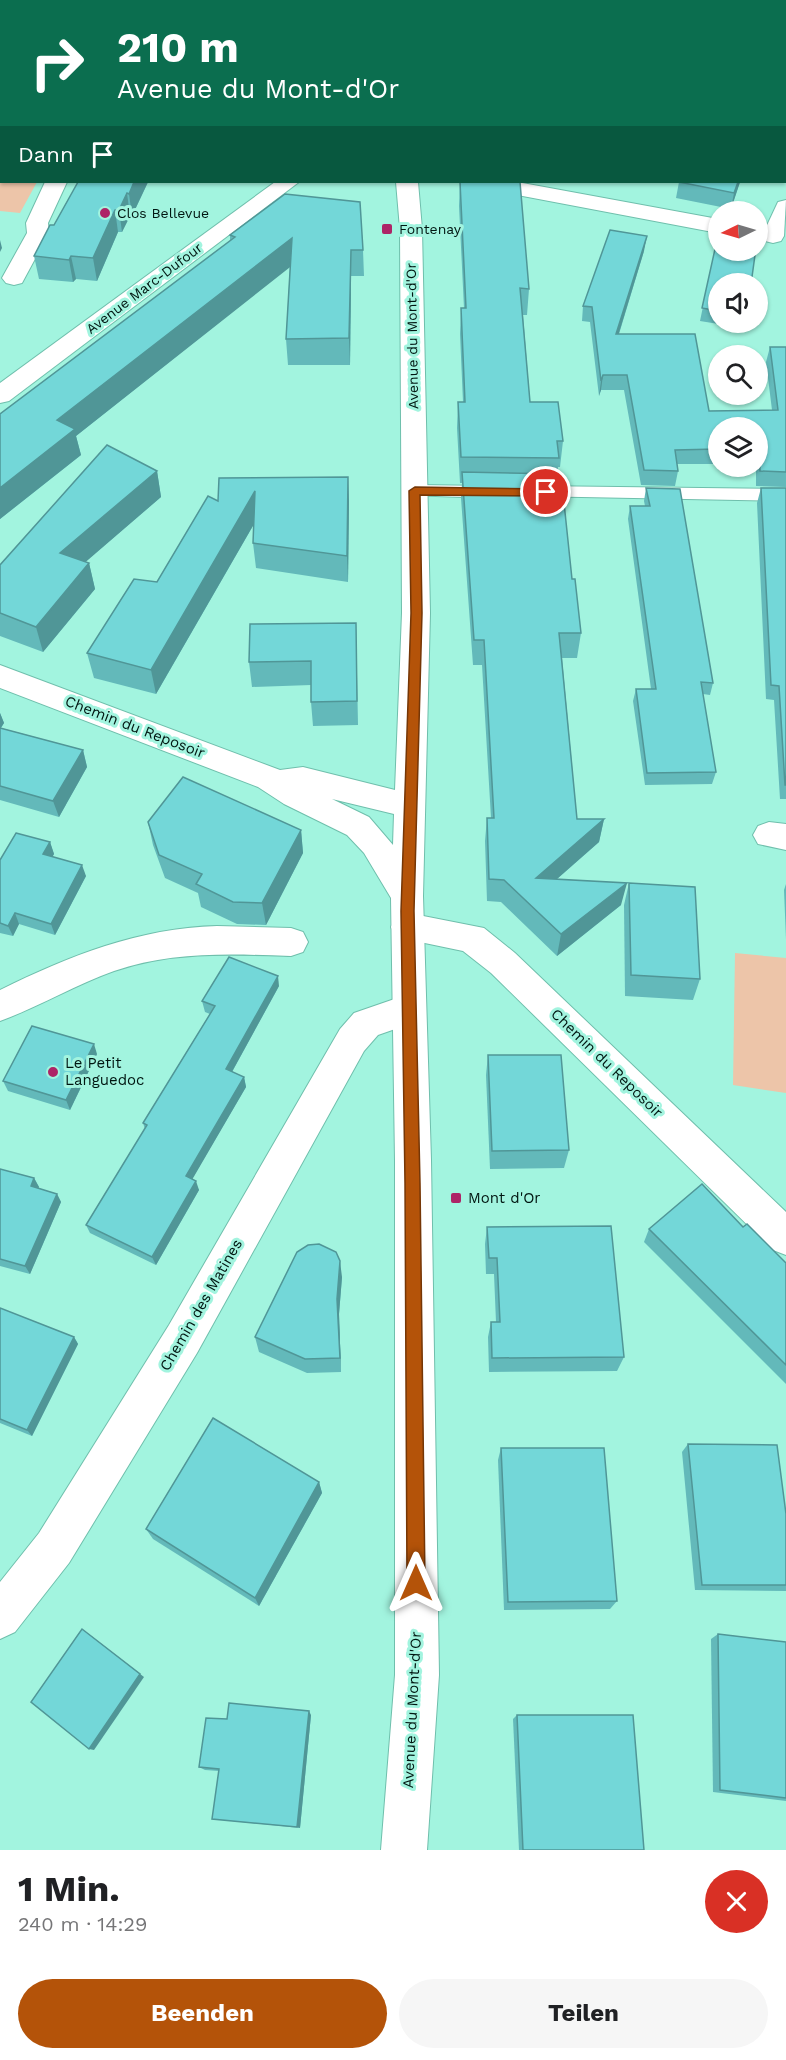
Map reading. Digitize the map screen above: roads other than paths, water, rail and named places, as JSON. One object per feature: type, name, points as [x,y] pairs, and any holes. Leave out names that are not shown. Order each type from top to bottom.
[{"type":"street","points":[[14,278],[38,233],[38,223],[44,211],[44,204],[55,183]]},
{"type":"street","name":"Avenue Marc-Dufour","points":[[0,395],[287,183]]},
{"type":"street","name":"Avenue du Mont-d'Or","points":[[404,1850],[417,1675],[413,1195],[407,911],[417,613],[411,241],[407,183]]},
{"type":"street","points":[[490,183],[708,223]]},
{"type":"street","points":[[772,236],[786,207]]},
{"type":"street","name":"Chemin du Reposoir","points":[[0,676],[269,778],[295,795],[358,826],[375,844],[407,911],[472,938],[495,957],[786,1237]]},
{"type":"street","name":"Chemin du Reposoir","points":[[269,778],[303,779],[381,800],[411,804]]},
{"type":"street","points":[[0,1006],[85,969],[171,943],[291,942]]},
{"type":"street","name":"Chemin des Matines","points":[[0,1617],[54,1548],[183,1339],[351,1040],[370,1022],[409,1010]]},
{"type":"lane","points":[[415,491],[786,495]]},
{"type":"place","name":"Clos Bellevue","points":[[105,213]]},
{"type":"place","name":"Fontenay","points":[[387,229]]},
{"type":"place","name":"Le Petit Languedoc","points":[[53,1072]]},
{"type":"place","name":"Mont d'Or","points":[[456,1198]]}]
